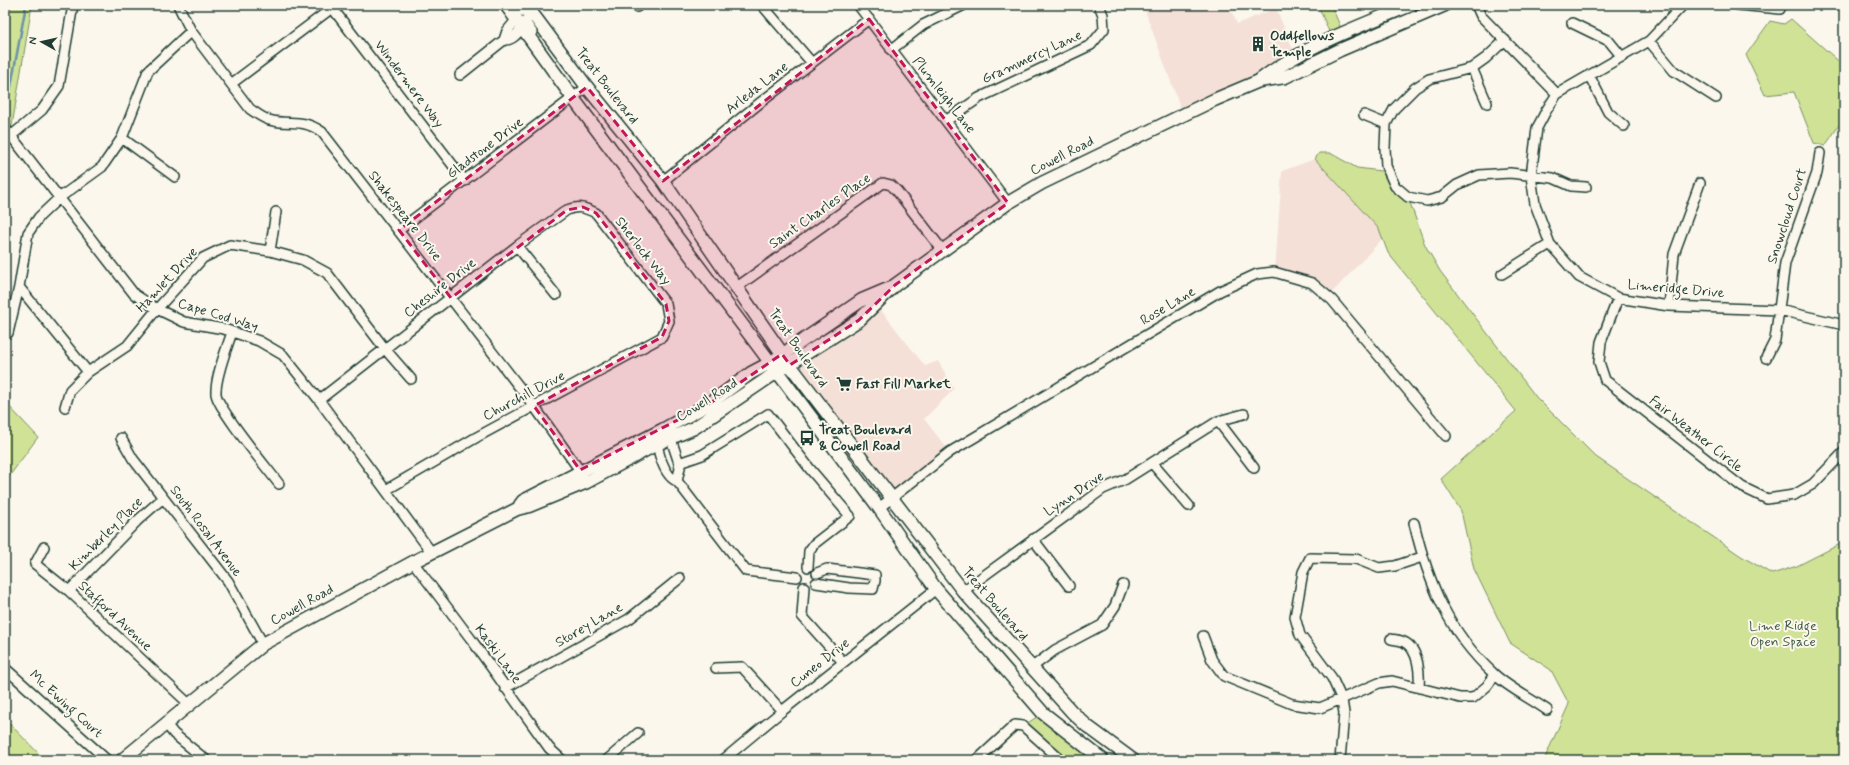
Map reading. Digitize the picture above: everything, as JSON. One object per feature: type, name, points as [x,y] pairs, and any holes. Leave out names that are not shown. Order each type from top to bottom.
[{"type":"street","points":[[11,136],[42,110],[59,86],[73,5]]},
{"type":"street","name":"Shakespeare Drive","points":[[178,5],[191,31],[250,109],[269,120],[295,121],[312,125],[322,132],[534,406],[587,482]]},
{"type":"street","points":[[506,5],[573,98],[879,508],[936,589],[1043,713],[1103,760]]},
{"type":"street","points":[[511,5],[519,11],[530,7]]},
{"type":"street","points":[[762,5],[812,63]]},
{"type":"street","name":"Plumleigh Lane","points":[[858,5],[891,50],[947,120],[1008,203]]},
{"type":"street","points":[[891,50],[924,25],[964,5]]},
{"type":"street","name":"Grammercy Lane","points":[[947,120],[979,98],[1091,45],[1104,29],[1104,15],[1099,5]]},
{"type":"street","name":"Cowell Road","points":[[1259,81],[1278,66],[1343,33],[1411,5]]},
{"type":"street","name":"Cowell Road","points":[[517,509],[523,500],[662,430],[709,404],[751,373],[773,367],[790,365],[859,320],[895,286],[1008,203],[1080,163],[1214,100],[1259,81],[1285,77],[1340,50],[1445,5]]},
{"type":"street","points":[[1476,5],[1481,16],[1557,94]]},
{"type":"street","name":"Limeridge Drive","points":[[1683,5],[1649,41],[1557,94],[1537,128],[1531,176],[1535,204],[1550,244],[1579,277],[1618,298],[1669,306],[1779,310],[1844,325]]},
{"type":"street","points":[[1738,5],[1780,9]]},
{"type":"street","points":[[231,84],[333,6]]},
{"type":"street","name":"Windermere Way","points":[[333,6],[465,181]]},
{"type":"street","points":[[530,7],[526,23],[537,40],[536,46]]},
{"type":"street","name":"Treat Boulevard","points":[[530,7],[587,87],[662,181],[790,365],[963,591],[1031,668],[1087,726],[1133,760]]},
{"type":"street","name":"Arleda Lane","points":[[662,181],[869,19]]},
{"type":"street","points":[[460,75],[504,40],[507,31],[520,23]]},
{"type":"street","points":[[1572,23],[1609,41],[1622,57]]},
{"type":"street","points":[[8,333],[19,287],[28,233],[39,217],[59,198],[102,167],[122,138],[148,71],[191,31]]},
{"type":"street","points":[[1505,40],[1486,58],[1472,68],[1430,79],[1414,88],[1394,109],[1386,124],[1385,148],[1386,166],[1395,186],[1408,197],[1427,201],[1442,197],[1457,185],[1479,175],[1510,173],[1553,178],[1571,186],[1586,187]]},
{"type":"street","points":[[1649,41],[1674,71],[1716,98]]},
{"type":"street","points":[[1472,68],[1488,103]]},
{"type":"street","points":[[1589,75],[1608,112],[1624,126]]},
{"type":"street","name":"Gladstone Drive","points":[[399,230],[587,87]]},
{"type":"street","points":[[1364,115],[1386,124]]},
{"type":"street","name":"Cape Cod Way","points":[[5,128],[134,294],[157,309],[184,322],[232,332],[259,341],[283,355],[319,400],[432,553]]},
{"type":"street","points":[[122,138],[175,177]]},
{"type":"street","name":"Snowcloud Court","points":[[1766,358],[1775,340],[1785,263],[1817,173],[1820,153]]},
{"type":"street","name":"Saint Charles Place","points":[[737,287],[883,183],[891,185],[897,191],[943,251]]},
{"type":"street","points":[[1669,306],[1674,254],[1700,183]]},
{"type":"street","name":"Cheshire Drive","points":[[319,400],[517,246],[567,210],[575,207],[583,207]]},
{"type":"street","name":"Sherlock Way","points":[[583,207],[596,214],[666,304],[669,321]]},
{"type":"street","points":[[270,251],[276,212]]},
{"type":"street","points":[[1502,274],[1550,244]]},
{"type":"street","name":"Hamlet Drive","points":[[65,406],[70,390],[88,372],[128,346],[157,309],[203,258],[230,245],[270,251],[303,260],[327,273],[385,349],[411,379]]},
{"type":"street","points":[[517,246],[556,295]]},
{"type":"street","name":"Rose Lane","points":[[879,508],[950,452],[1220,291],[1257,274],[1274,272],[1312,283],[1332,300],[1446,436]]},
{"type":"street","name":"Cowell Road","points":[[122,760],[263,644],[413,562],[517,509],[529,506],[587,482],[657,444],[694,428],[773,367],[782,354],[862,300],[895,286]]},
{"type":"street","points":[[19,287],[88,372]]},
{"type":"street","name":"Fair Weather Circle","points":[[1618,298],[1601,342],[1599,362],[1605,380],[1742,487],[1767,499],[1794,495],[1813,484],[1844,452]]},
{"type":"street","name":"Churchill Drive","points":[[386,490],[534,406],[662,337],[669,321]]},
{"type":"street","points":[[232,332],[219,377],[216,394],[224,410],[279,484]]},
{"type":"street","points":[[679,463],[702,456],[768,414],[810,469],[850,516],[814,544],[809,551],[808,567]]},
{"type":"street","name":"Lynn Drive","points":[[963,591],[1103,489],[1126,479],[1218,421],[1244,414]]},
{"type":"street","points":[[1218,421],[1254,468]]},
{"type":"street","points":[[677,481],[680,468],[679,463],[671,439],[662,430],[657,444],[666,472],[672,479],[677,481],[746,571],[796,577]]},
{"type":"street","name":"South Rosal Avenue","points":[[121,438],[132,459],[228,581],[263,644]]},
{"type":"street","points":[[1152,463],[1189,506]]},
{"type":"street","name":"Kimberley Place","points":[[69,591],[137,521],[163,498]]},
{"type":"street","points":[[1414,523],[1422,557],[1436,596],[1454,629],[1495,674],[1547,710]]},
{"type":"street","points":[[1033,539],[1069,586]]},
{"type":"street","name":"Stafford Avenue","points":[[44,547],[35,564],[69,591],[189,704]]},
{"type":"street","points":[[1340,760],[1344,713],[1342,700],[1332,678],[1300,635],[1295,617],[1303,572],[1310,558],[1356,560],[1379,568],[1395,566],[1422,557]]},
{"type":"street","name":"Kaski Lane","points":[[413,562],[554,754],[562,760]]},
{"type":"street","points":[[808,567],[817,573],[818,578],[816,583],[810,587],[804,587],[798,583],[796,577],[802,568],[808,567]]},
{"type":"street","points":[[816,583],[849,588],[873,589],[876,581],[875,575],[827,569],[817,573]]},
{"type":"street","name":"Storey Lane","points":[[505,688],[629,619],[680,578]]},
{"type":"street","points":[[1031,668],[1055,650],[1102,625],[1115,606],[1123,585]]},
{"type":"street","points":[[804,587],[802,616],[843,662]]},
{"type":"street","name":"Cuneo Drive","points":[[723,760],[843,662],[936,589]]},
{"type":"street","points":[[1203,636],[1212,660],[1224,676],[1292,704],[1320,708],[1342,700],[1379,683],[1392,681],[1460,698],[1474,698],[1495,674]]},
{"type":"street","points":[[1391,639],[1404,641],[1409,645],[1418,660],[1420,673],[1419,688]]},
{"type":"street","points":[[716,668],[742,667],[782,711]]},
{"type":"street","name":"Mc Ewing Court","points":[[5,668],[107,760]]},
{"type":"street","points":[[166,724],[174,734],[206,760]]},
{"type":"street","points":[[977,760],[1015,725],[1023,726],[1061,760]]},
{"type":"street","points":[[607,760],[638,733]]},
{"type":"highlighted area","points":[[869,19],[1008,203],[895,285],[859,320],[790,365],[782,354],[709,404],[580,470],[534,406],[662,337],[669,321],[666,304],[596,213],[583,207],[567,210],[451,298],[399,230],[587,87],[663,181]]},
{"type":"shaded area","points":[[1143,5],[1229,5],[1237,24],[1276,8],[1296,57],[1183,115]]},
{"type":"shaded area","points":[[1315,159],[1379,229],[1383,238],[1328,297],[1312,283],[1275,272],[1282,171]]},
{"type":"shaded area","points":[[876,304],[925,366],[938,361],[954,389],[924,419],[950,452],[891,498],[790,365]]},
{"type":"green space","points":[[11,5],[32,5],[5,168],[5,32]]},
{"type":"green space","points":[[1318,5],[1331,5],[1343,33],[1332,39]]},
{"type":"green space","points":[[1791,19],[1844,66],[1844,118],[1825,146],[1814,143],[1794,92],[1765,95],[1746,55],[1770,21],[1784,24]]},
{"type":"green space","name":"Lime Ridge Open Space","points":[[1319,153],[1330,153],[1357,168],[1389,172],[1408,197],[1425,245],[1440,271],[1536,397],[1596,457],[1741,556],[1772,574],[1797,566],[1844,542],[1844,760],[1544,760],[1569,704],[1551,670],[1510,643],[1474,569],[1461,511],[1441,479],[1516,411],[1388,253],[1379,229],[1315,159]]},
{"type":"green space","points":[[5,402],[38,437],[5,482]]},
{"type":"green space","points":[[1043,713],[1103,760],[1061,760],[1023,726]]},
{"type":"green space","points":[[5,719],[45,760],[5,760]]},
{"type":"waterway","points":[[5,118],[26,5]]},
{"type":"place","name":"Oddfellows Temple","points":[[1258,44]]},
{"type":"place","name":"Fast Fill Market","points":[[844,384]]},
{"type":"place","name":"Treat Boulevard & Cowell Road","points":[[807,438]]}]
